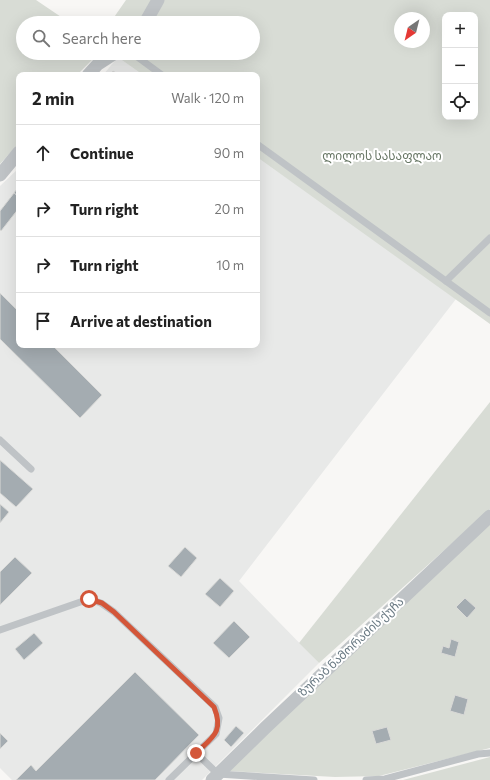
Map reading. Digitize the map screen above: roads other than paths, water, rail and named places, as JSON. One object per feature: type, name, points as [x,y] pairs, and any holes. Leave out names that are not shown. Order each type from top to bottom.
[{"type":"street","points":[[149,16],[158,0]]},
{"type":"street","points":[[91,72],[104,60]]},
{"type":"street","points":[[0,175],[16,156]]},
{"type":"street","name":"ზურაბ ნამორაძის ქუჩა","points":[[215,777],[490,516]]},
{"type":"lane","points":[[142,60],[158,72]]},
{"type":"lane","points":[[260,146],[490,313]]},
{"type":"lane","points":[[446,281],[490,238]]},
{"type":"lane","points":[[0,440],[31,469]]},
{"type":"lane","points":[[0,630],[89,599],[102,603],[114,612],[214,707],[219,718],[216,734],[169,780]]},
{"type":"lane","points":[[196,753],[215,777],[314,780]]},
{"type":"lane","points":[[366,780],[384,779],[478,754],[490,753]]},
{"type":"park label","name":"ლილოს სასაფლაო","points":[[382,156]]}]
